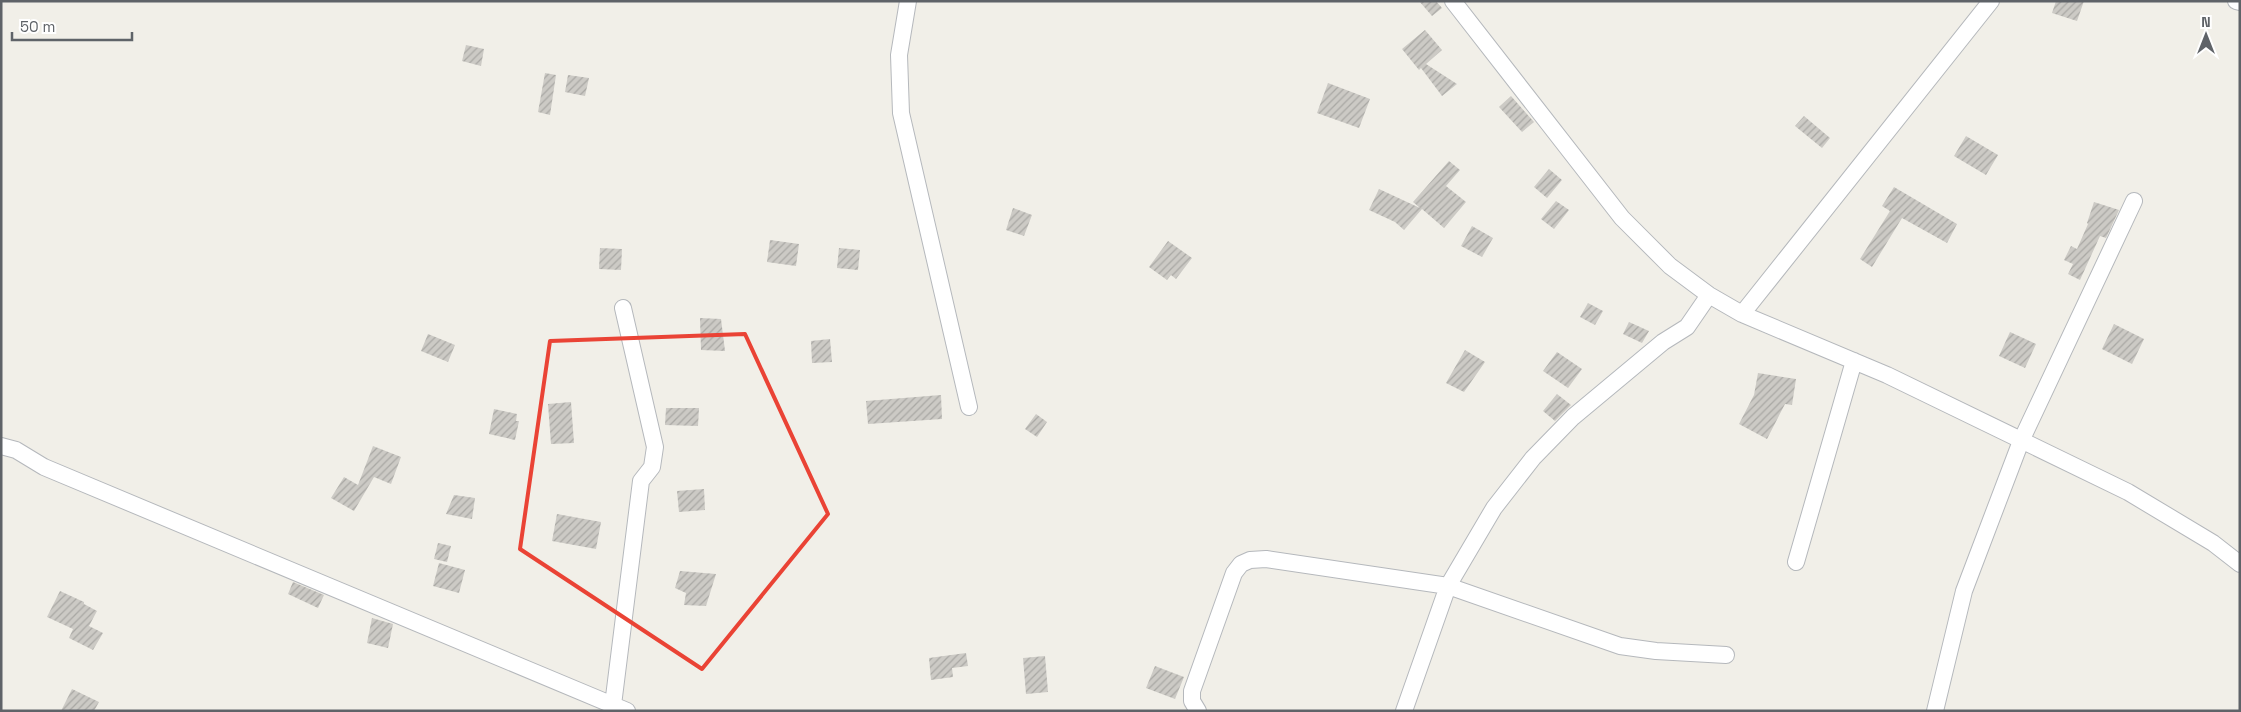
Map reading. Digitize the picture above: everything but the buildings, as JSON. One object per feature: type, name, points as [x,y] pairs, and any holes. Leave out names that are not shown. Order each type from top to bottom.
[{"type":"street","points":[[908,1],[899,55],[902,113],[969,407]]},
{"type":"street","points":[[1742,314],[1991,1]]},
{"type":"street","points":[[2236,1],[2240,2]]},
{"type":"street","points":[[1454,2],[1622,218],[1670,266],[1709,295],[1742,314],[1887,375],[2128,492],[2212,543],[2240,564]]},
{"type":"street","points":[[1934,711],[1964,591],[2021,441],[2134,201]]},
{"type":"street","points":[[1404,711],[1448,586],[1494,508],[1533,458],[1573,417],[1663,342],[1687,327],[1709,295]]},
{"type":"street","points":[[1,446],[16,450],[44,467],[620,708],[641,481],[652,467],[656,447],[623,308]]},
{"type":"street","points":[[1796,562],[1854,361]]},
{"type":"street","points":[[1198,711],[1192,701],[1192,691],[1228,586],[1241,564],[1250,560],[1266,558],[1448,586],[1620,646],[1656,651],[1726,655]]},
{"type":"highlighted area","points":[[745,334],[828,514],[702,669],[520,549],[550,341]]}]
